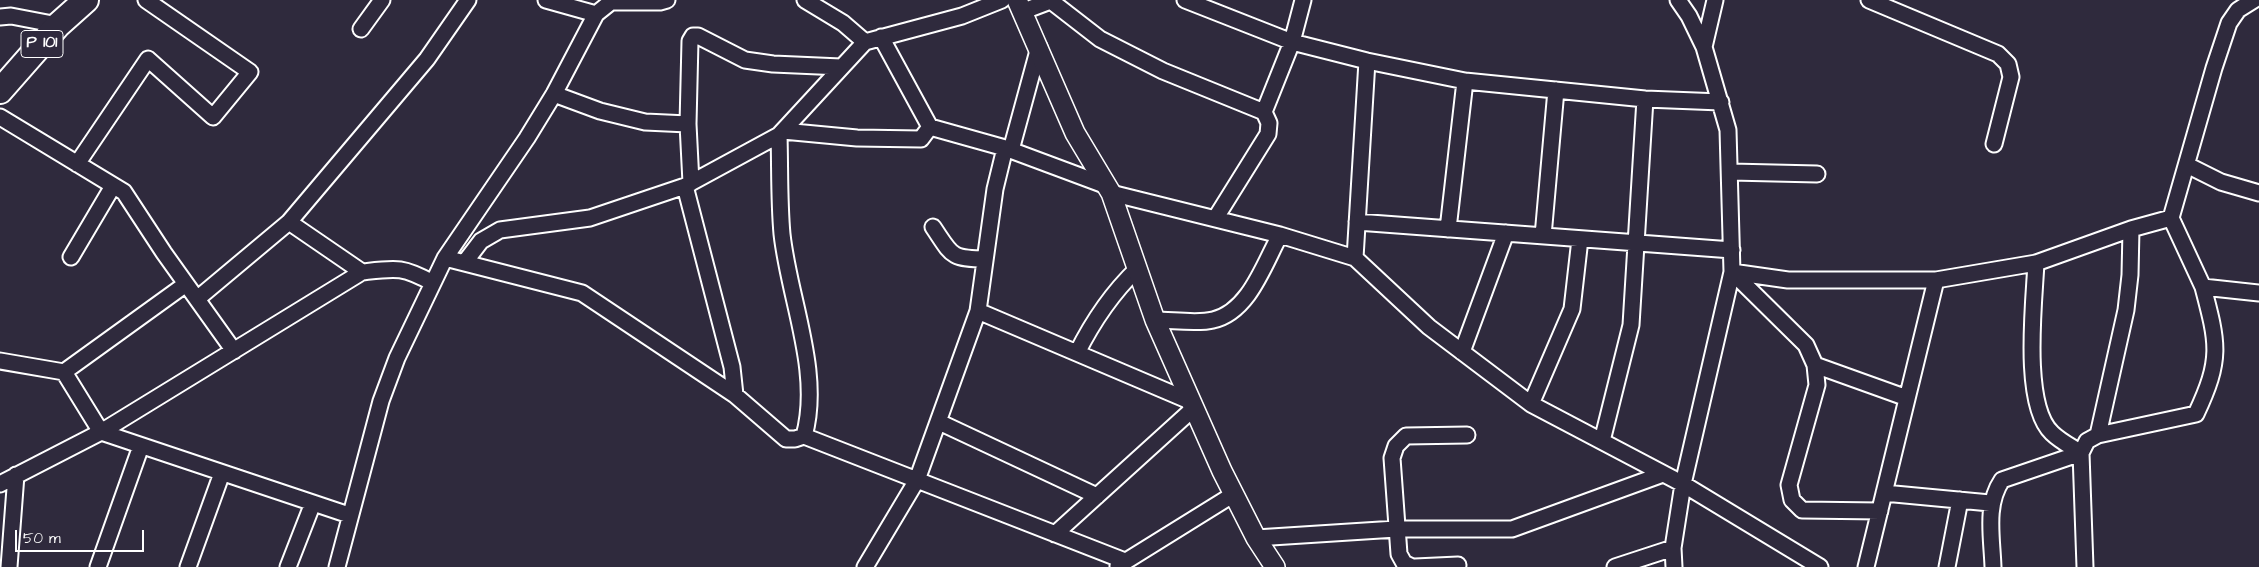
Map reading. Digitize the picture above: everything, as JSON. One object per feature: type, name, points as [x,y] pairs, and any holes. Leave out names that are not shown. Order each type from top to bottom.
[{"type":"main road","name":"P 101","points":[[0,91],[58,25],[86,0]]},
{"type":"street","points":[[77,164],[148,59],[213,116],[250,72],[146,0]]},
{"type":"street","points":[[361,29],[382,0]]},
{"type":"street","points":[[197,300],[289,222],[428,59],[468,0]]},
{"type":"street","points":[[546,0],[596,14]]},
{"type":"street","points":[[337,567],[349,515],[381,401],[397,358],[445,258],[527,138],[554,94],[596,14],[611,2],[660,2],[667,0]]},
{"type":"street","points":[[805,0],[843,23],[865,42]]},
{"type":"street","points":[[465,262],[481,241],[500,230],[590,218],[688,185],[781,133],[865,42],[962,16],[1002,0]]},
{"type":"street","points":[[1215,219],[1268,134],[1269,123],[1264,112],[1163,71],[1108,43],[1052,0],[1020,6],[1075,132],[1109,189],[1155,320],[1193,405],[1256,538],[1275,567]]},
{"type":"street","points":[[1185,0],[1292,42],[1367,61],[1465,81],[1645,99],[1721,102]]},
{"type":"street","points":[[1264,112],[1292,42],[1303,0]]},
{"type":"street","points":[[1674,567],[1674,548],[1683,484],[1732,272],[1731,172],[1728,130],[1704,47],[1689,16],[1678,0]]},
{"type":"street","points":[[1704,47],[1716,0]]},
{"type":"street","points":[[1869,0],[1998,54],[2008,64],[2010,78],[1994,144]]},
{"type":"street","points":[[2085,567],[2081,453],[2087,441],[2098,435],[2196,414],[2209,387],[2216,361],[2216,335],[2203,286],[2171,218],[2229,22],[2238,10],[2254,0]]},
{"type":"street","points":[[0,17],[11,16],[58,25]]},
{"type":"street","points":[[735,395],[732,367],[688,185],[690,41],[693,36],[698,36],[746,60],[773,64],[842,67]]},
{"type":"street","points":[[881,37],[930,127],[1008,149],[1109,189],[1280,235],[1355,258],[1429,327],[1531,404],[1683,484],[1799,562],[1820,567]]},
{"type":"street","points":[[865,567],[917,480],[978,311],[995,189],[1039,47]]},
{"type":"street","points":[[1355,258],[1367,61]]},
{"type":"street","points":[[1448,229],[1465,81]]},
{"type":"street","points":[[1543,236],[1556,90]]},
{"type":"street","points":[[554,94],[600,111],[644,122],[688,124]]},
{"type":"street","points":[[1602,441],[1631,325],[1645,99]]},
{"type":"street","points":[[0,118],[124,192],[234,351]]},
{"type":"street","points":[[781,133],[857,138],[921,139],[930,127]]},
{"type":"street","points":[[781,133],[782,234],[806,360],[810,402],[804,436]]},
{"type":"street","points":[[2187,165],[2221,182],[2259,193]]},
{"type":"street","points":[[1731,172],[1817,174]]},
{"type":"street","points":[[71,257],[113,186]]},
{"type":"street","points":[[1732,272],[1788,280],[1936,280],[2036,263],[2131,229],[2171,218]]},
{"type":"street","points":[[289,222],[362,272]]},
{"type":"street","points":[[1357,222],[1732,250]]},
{"type":"street","points":[[933,227],[951,254],[958,258],[985,259]]},
{"type":"street","points":[[2098,435],[2126,310],[2130,275],[2131,229]]},
{"type":"street","points":[[1462,352],[1506,233]]},
{"type":"street","points":[[1155,320],[1213,320],[1233,311],[1246,297],[1280,235]]},
{"type":"street","points":[[1531,404],[1572,308],[1580,239]]},
{"type":"street","points":[[445,258],[582,293],[735,395],[786,439],[796,439],[804,436],[1055,534],[1120,564],[1234,494]]},
{"type":"street","points":[[2036,263],[2032,377],[2039,409],[2051,433],[2081,453]]},
{"type":"street","points":[[0,484],[101,432],[362,272],[402,269],[412,271],[433,283]]},
{"type":"street","points":[[1077,353],[1091,325],[1114,291],[1137,269]]},
{"type":"street","points":[[1732,272],[1806,345],[1815,365],[1817,385],[1789,485],[1792,500],[1802,510],[1880,511]]},
{"type":"street","points":[[1866,567],[1936,280]]},
{"type":"street","points":[[0,361],[64,372],[186,284]]},
{"type":"street","points":[[2203,286],[2259,294]]},
{"type":"street","points":[[978,311],[1193,405]]},
{"type":"street","points":[[1815,365],[1907,398]]},
{"type":"street","points":[[64,372],[101,432],[349,515]]},
{"type":"street","points":[[1055,534],[1193,405]]},
{"type":"street","points":[[939,422],[1097,496]]},
{"type":"street","points":[[1458,565],[1413,567],[1404,563],[1399,554],[1396,529],[1392,458],[1396,446],[1406,436],[1467,435]]},
{"type":"street","points":[[98,567],[141,446]]},
{"type":"street","points":[[1993,567],[1990,503],[1994,491],[2002,480],[2081,453]]},
{"type":"street","points":[[188,567],[222,473]]},
{"type":"street","points":[[1256,538],[1396,529],[1512,529],[1663,474]]},
{"type":"street","points":[[10,567],[16,475]]},
{"type":"street","points":[[1884,493],[1990,503]]},
{"type":"street","points":[[1947,567],[1960,500]]},
{"type":"street","points":[[288,567],[313,503]]},
{"type":"street","points":[[1615,567],[1674,548]]}]
